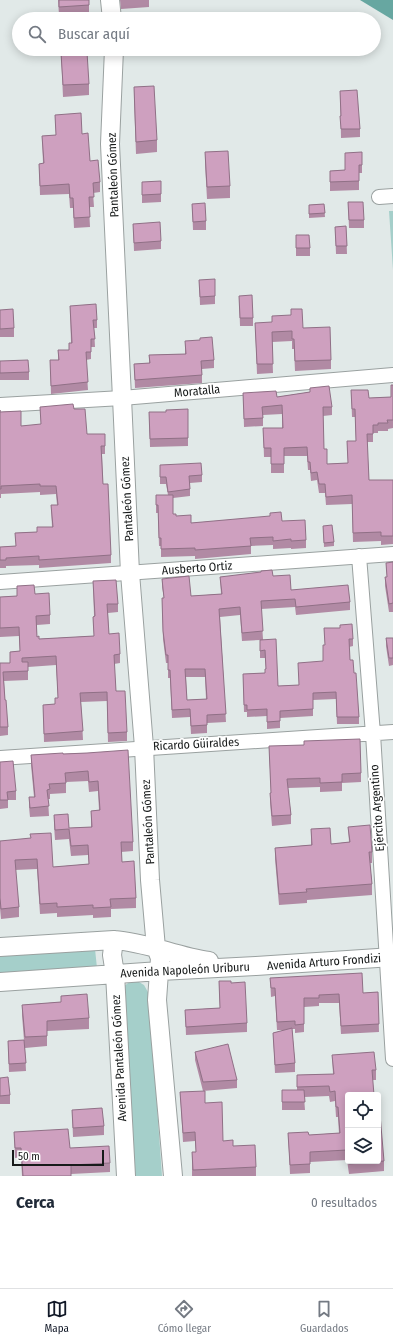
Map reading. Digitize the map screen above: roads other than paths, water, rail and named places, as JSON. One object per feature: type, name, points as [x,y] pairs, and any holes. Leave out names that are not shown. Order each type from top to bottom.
[{"type":"main road","points":[[110,0],[111,12]]},
{"type":"main road","name":"Pantaleón Gómez","points":[[114,56],[110,144],[130,573],[144,747],[150,880],[156,948]]},
{"type":"main road","name":"Avenida Napoleón Uriburu","points":[[0,947],[114,940],[131,941],[200,960],[256,966]]},
{"type":"main road","name":"Avenida Pantaleón Gómez","points":[[114,940],[112,955],[115,974],[126,1176]]},
{"type":"main road","points":[[156,948],[160,958],[157,1000],[173,1176]]},
{"type":"main road","name":"Avenida Arturo Frondizi","points":[[256,966],[390,957]]},
{"type":"main road","name":"Avenida Napoleón Uriburu","points":[[0,982],[256,966]]},
{"type":"street","points":[[379,198],[393,196]]},
{"type":"street","name":"Moratalla","points":[[0,405],[122,398],[393,375]]},
{"type":"street","name":"Ausberto Ortiz","points":[[0,582],[393,554]]},
{"type":"street","name":"Ejército Argentino","points":[[359,556],[384,911],[390,957],[393,1059]]},
{"type":"street","name":"Ricardo Güiraldes","points":[[0,758],[144,747],[393,732]]}]
